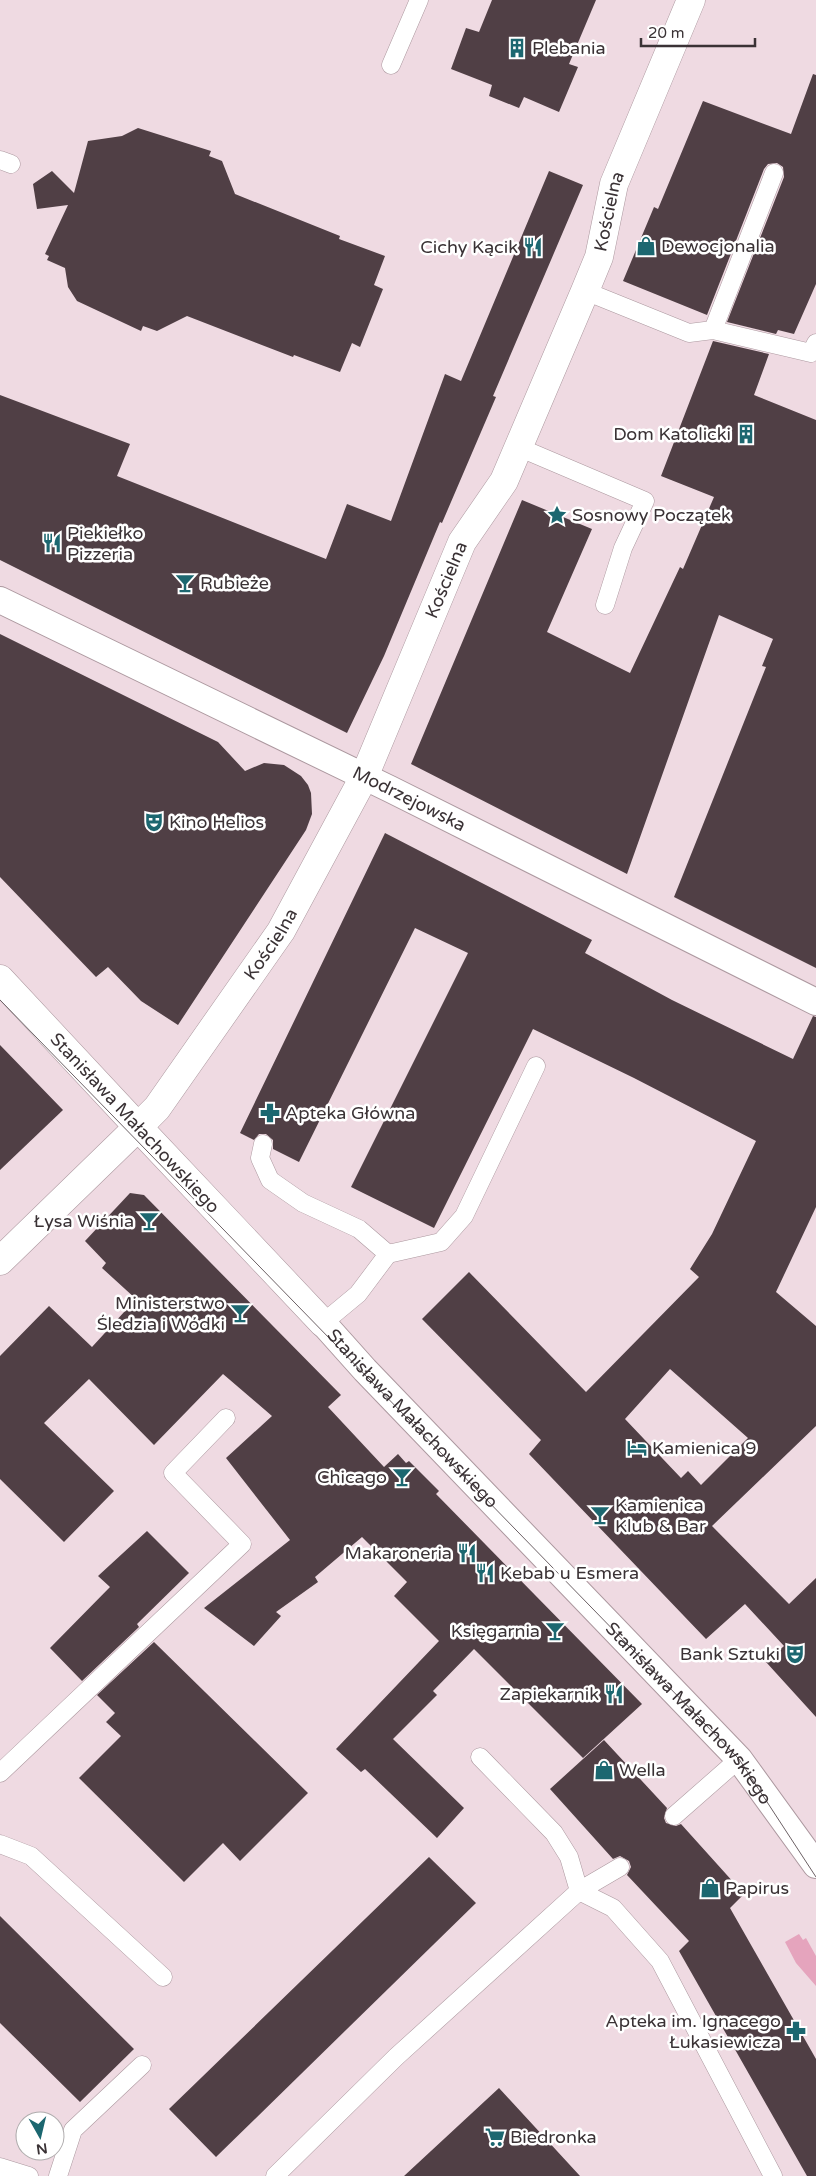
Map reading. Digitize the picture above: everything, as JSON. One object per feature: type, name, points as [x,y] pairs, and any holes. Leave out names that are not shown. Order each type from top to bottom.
[{"type":"street","name":"Kościelna","points":[[0,1261],[157,1108],[281,931],[364,777],[462,542],[504,480],[585,291],[598,257],[614,184],[691,0]]},
{"type":"street","name":"Modrzejowska","points":[[0,600],[364,777],[816,1002]]},
{"type":"street","name":"Stanisława Małachowskiego","points":[[0,979],[365,1370],[739,1760],[816,1865]]},
{"type":"lane","points":[[391,65],[419,0]]},
{"type":"lane","points":[[713,330],[774,173]]},
{"type":"lane","points":[[585,291],[689,333],[713,330],[811,353],[816,343]]},
{"type":"lane","points":[[518,447],[645,502],[623,548],[605,605]]},
{"type":"lane","points":[[323,1323],[358,1294],[388,1254],[441,1242],[464,1216],[536,1066]]},
{"type":"lane","points":[[263,1144],[260,1158],[270,1180],[303,1203],[359,1229],[388,1254]]},
{"type":"lane","points":[[0,1773],[242,1544],[173,1473],[226,1418]]},
{"type":"lane","points":[[480,1757],[554,1832],[569,1857],[579,1891],[613,1908],[660,1962],[773,2176]]},
{"type":"lane","points":[[674,1816],[739,1760]]},
{"type":"lane","points":[[0,1844],[31,1856],[164,1977]]},
{"type":"lane","points":[[275,2176],[396,2057],[579,1891],[620,1867]]},
{"type":"lane","points":[[58,2176],[73,2130],[142,2066]]},
{"type":"lane","points":[[0,2168],[29,2176]]},
{"type":"shaded area","points":[[799,1934],[803,1940],[806,1938],[816,1956],[816,1986],[796,1963],[785,1942]]},
{"type":"building","name":"Plebania","points":[[492,0],[596,0],[569,64],[578,67],[559,112],[524,97],[519,108],[489,96],[492,85],[451,69],[466,28],[479,32]]},
{"type":"building","points":[[813,74],[816,75],[816,284],[794,334],[778,330],[776,334],[727,322],[784,177],[783,167],[777,163],[768,164],[764,169],[707,315],[623,281],[654,207],[658,209],[703,101],[791,134]]},
{"type":"building","points":[[138,128],[211,151],[209,156],[222,161],[235,194],[340,236],[339,239],[385,256],[374,285],[383,289],[360,347],[352,343],[340,372],[294,355],[293,357],[187,316],[157,331],[143,326],[141,331],[77,301],[68,287],[65,268],[47,260],[49,256],[45,254],[68,205],[37,209],[33,184],[52,171],[74,193],[88,141],[122,136]]},
{"type":"building","points":[[549,171],[583,185],[493,396],[496,397],[442,523],[440,522],[384,656],[347,733],[0,560],[0,395],[130,444],[117,476],[326,559],[347,504],[391,521],[445,374],[461,381]]},
{"type":"building","points":[[713,341],[769,354],[754,395],[816,420],[816,968],[674,897],[766,667],[762,666],[773,639],[719,615],[627,874],[411,764],[522,500],[592,529],[547,632],[630,673],[680,567],[683,569],[714,497],[661,476]]},
{"type":"building","name":"Kino Helios","points":[[0,634],[218,742],[245,771],[264,763],[284,765],[301,776],[308,785],[311,793],[312,814],[306,830],[178,1025],[141,1001],[108,967],[96,977],[0,877]]},
{"type":"building","points":[[385,833],[592,940],[585,953],[672,1000],[793,1059],[813,1016],[816,1017],[816,1207],[776,1292],[816,1326],[816,1426],[712,1526],[789,1604],[816,1578],[816,1717],[766,1662],[784,1646],[745,1604],[706,1639],[529,1454],[541,1440],[422,1319],[469,1272],[586,1392],[699,1277],[690,1269],[712,1234],[756,1141],[634,1078],[533,1029],[434,1228],[351,1187],[468,953],[415,928],[299,1162],[273,1149],[273,1140],[266,1134],[259,1134],[254,1140],[240,1133]],"holes":[[[670,1369],[748,1438],[701,1485],[688,1471],[681,1478],[625,1419]]]},
{"type":"building","points":[[0,1045],[63,1110],[0,1170]]},
{"type":"building","points":[[130,1193],[144,1195],[341,1395],[328,1407],[384,1467],[398,1454],[406,1463],[409,1461],[439,1491],[436,1494],[642,1704],[583,1758],[474,1649],[433,1691],[437,1695],[393,1739],[464,1808],[437,1838],[365,1769],[361,1772],[336,1749],[439,1641],[394,1596],[407,1582],[362,1537],[315,1577],[318,1582],[276,1612],[281,1616],[254,1646],[204,1608],[290,1540],[226,1458],[272,1416],[223,1374],[154,1445],[89,1379],[44,1423],[114,1491],[64,1542],[0,1479],[0,1356],[49,1306],[92,1347],[136,1299],[102,1268],[106,1263],[85,1241]]},
{"type":"building","points":[[147,1531],[189,1573],[137,1624],[139,1627],[82,1681],[50,1648],[110,1587],[98,1576]]},
{"type":"building","points":[[154,1642],[308,1793],[240,1861],[223,1843],[184,1882],[79,1778],[121,1736],[106,1722],[115,1713],[97,1695]]},
{"type":"building","points":[[604,1740],[667,1808],[664,1818],[666,1823],[676,1826],[681,1824],[744,1894],[730,1908],[816,2059],[816,2176],[807,2176],[679,1951],[689,1941],[627,1875],[631,1867],[629,1861],[620,1856],[613,1859],[550,1789]]},
{"type":"building","points":[[429,1857],[476,1903],[216,2157],[169,2109]]},
{"type":"building","points":[[0,1916],[134,2049],[80,2102],[0,2023]]},
{"type":"building","name":"Biedronka","points":[[499,2088],[580,2176],[404,2176]]},
{"type":"tram line","points":[[0,1000],[739,1759],[816,1877]]},
{"type":"place","name":"Plebania","points":[[517,48]]},
{"type":"place","name":"Dewocjonalia","points":[[646,246]]},
{"type":"place","name":"Cichy Kącik","points":[[533,247]]},
{"type":"place","name":"Dom Katolicki","points":[[746,434]]},
{"type":"place","name":"Sosnowy Początek","points":[[557,515]]},
{"type":"place","name":"Piekiełko Pizzeria","points":[[52,543]]},
{"type":"place","name":"Rubieże","points":[[185,583]]},
{"type":"place","name":"Kino Helios","points":[[154,822]]},
{"type":"place","name":"Apteka Główna","points":[[270,1113]]},
{"type":"place","name":"Łysa Wiśnia","points":[[149,1221]]},
{"type":"place","name":"Ministerstwo Śledzia i Wódki","points":[[240,1313]]},
{"type":"place","name":"Kamienica 9","points":[[637,1448]]},
{"type":"place","name":"Chicago","points":[[402,1477]]},
{"type":"place","name":"Kamienica Klub & Bar","points":[[600,1515]]},
{"type":"place","name":"Makaroneria","points":[[467,1553]]},
{"type":"place","name":"Kebab u Esmera","points":[[485,1573]]},
{"type":"place","name":"Księgarnia","points":[[555,1631]]},
{"type":"place","name":"Bank Sztuki","points":[[795,1654]]},
{"type":"place","name":"Zapiekarnik","points":[[614,1694]]},
{"type":"place","name":"Wella","points":[[604,1770]]},
{"type":"place","name":"Papirus","points":[[710,1888]]},
{"type":"place","name":"Apteka im. Ignacego Łukasiewicza","points":[[796,2031]]},
{"type":"place","name":"Biedronka","points":[[495,2137]]}]
